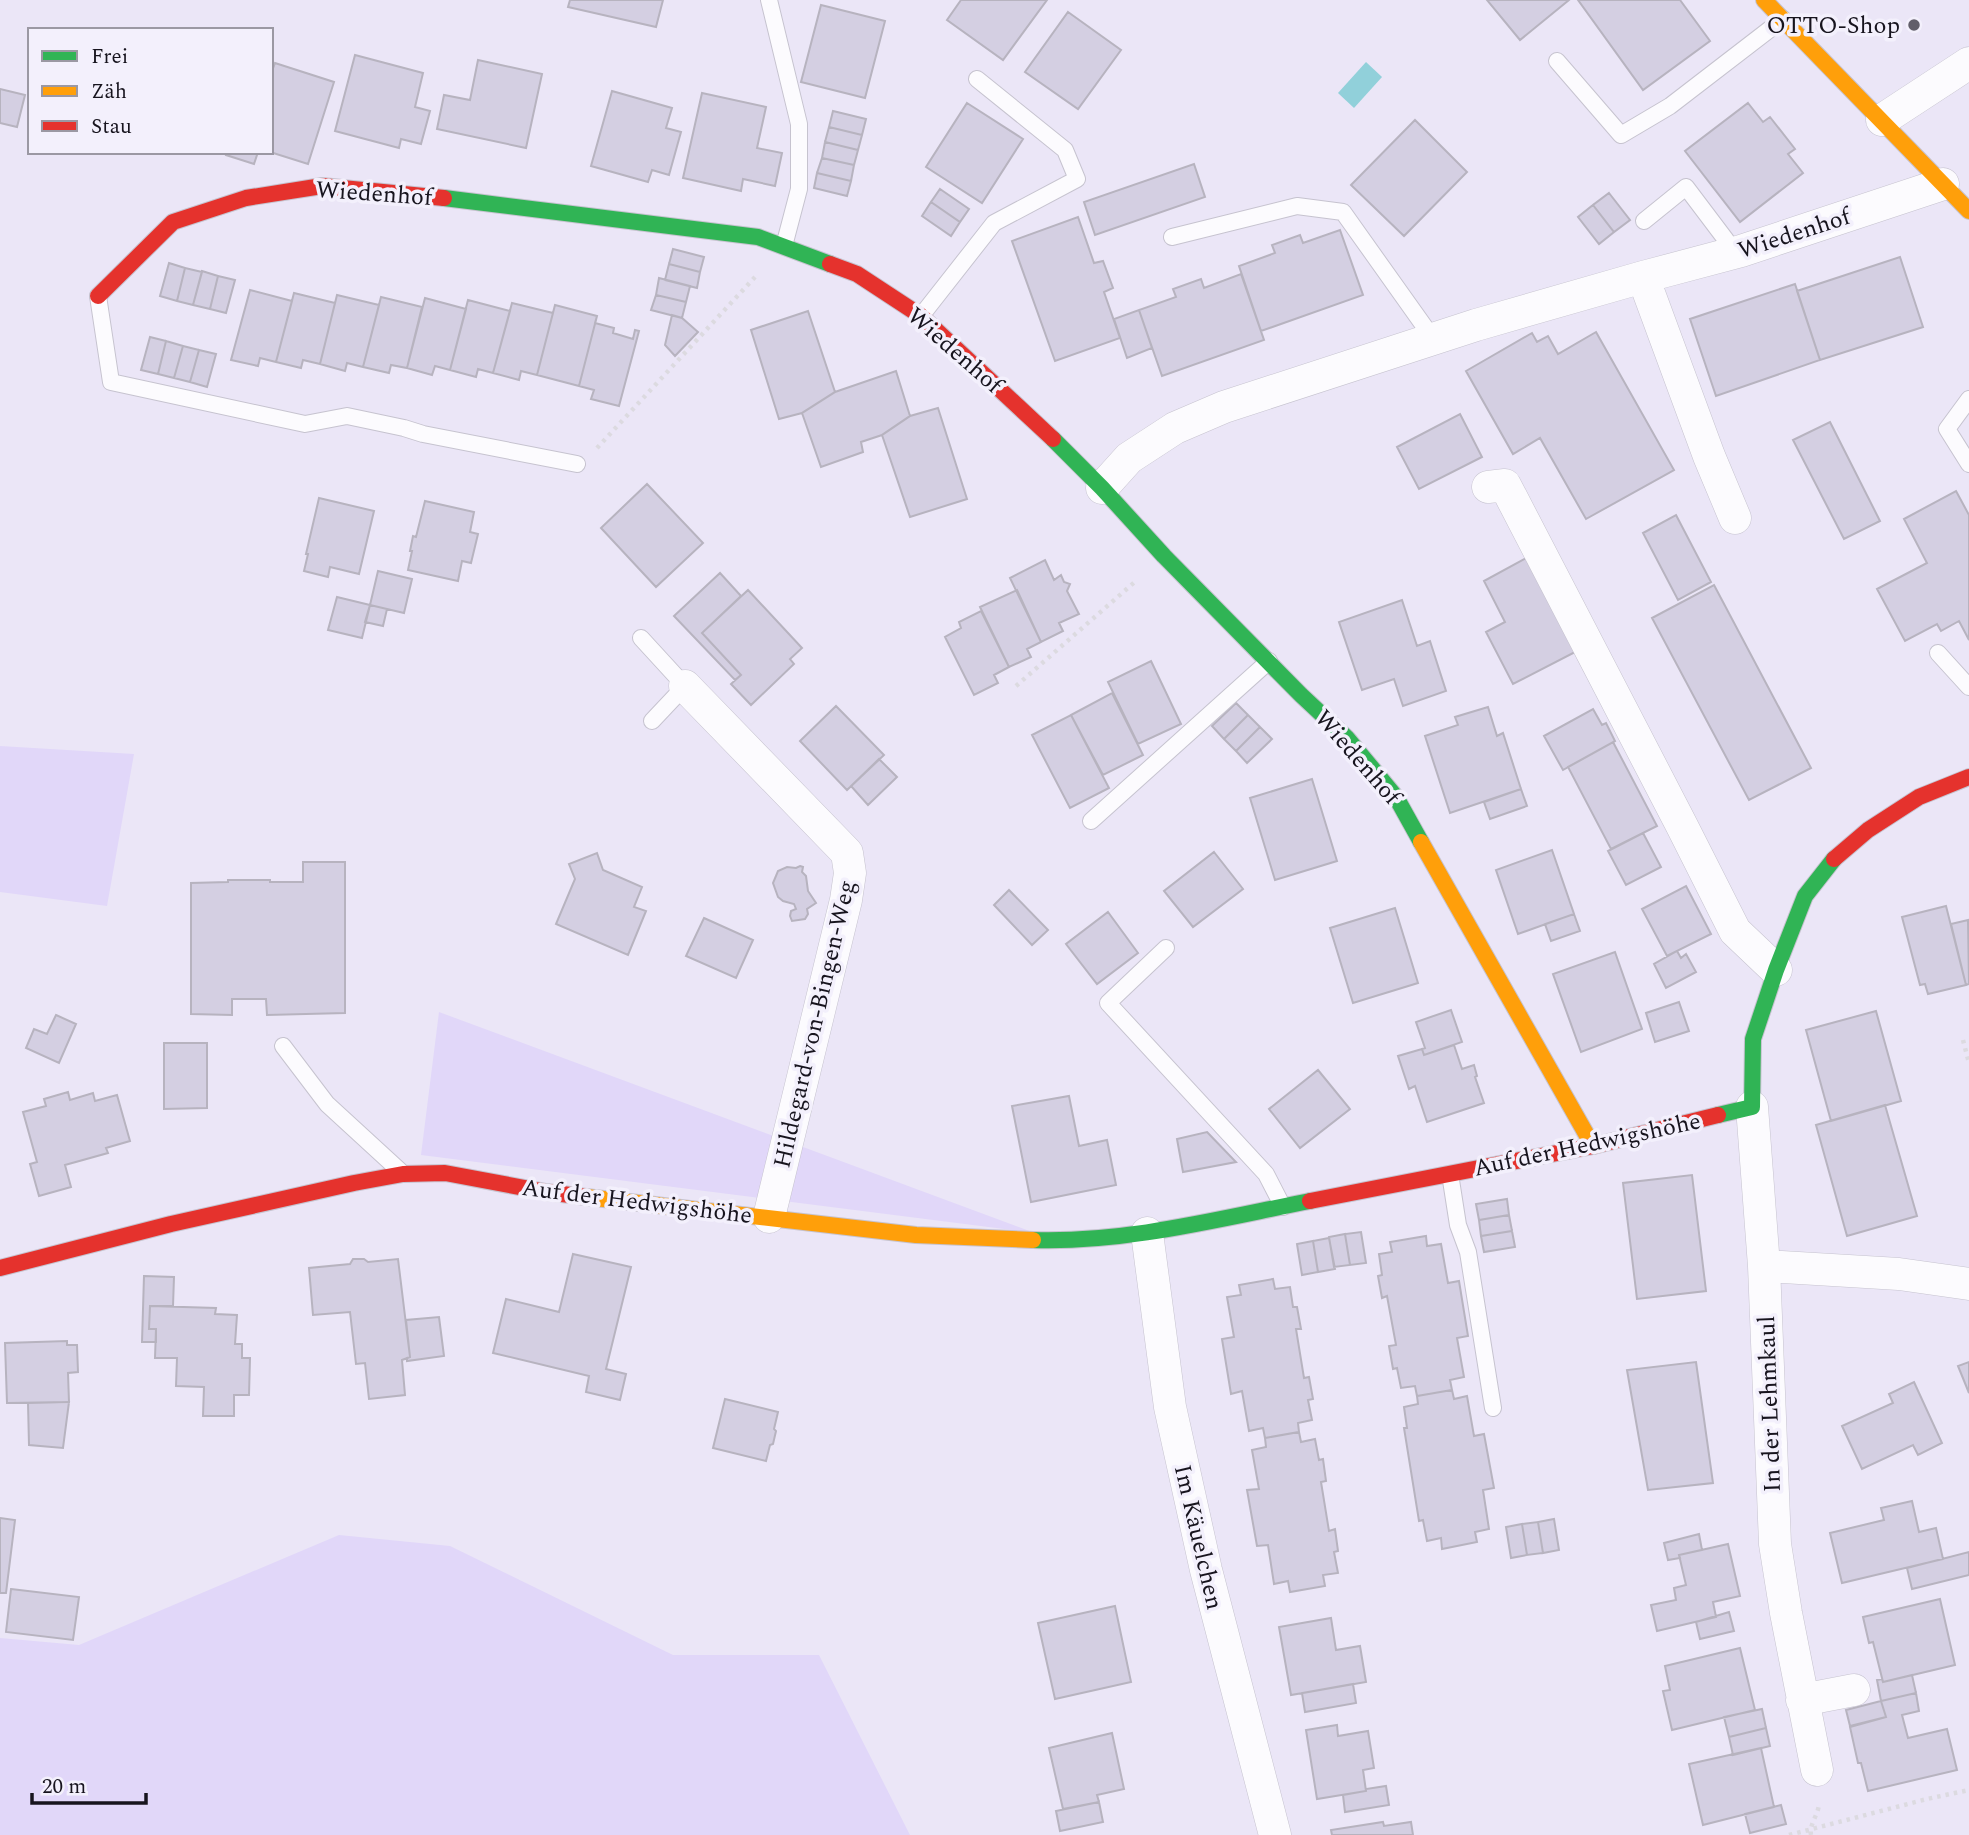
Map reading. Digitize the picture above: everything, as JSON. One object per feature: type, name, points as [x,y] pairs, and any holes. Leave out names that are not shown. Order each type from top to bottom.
[{"type":"street","points":[[1764,0],[1969,211]]},
{"type":"street","points":[[1882,120],[1969,60]]},
{"type":"street","name":"Wiedenhof","points":[[1102,488],[1129,458],[1175,428],[1224,407],[1476,325],[1730,254],[1943,184]]},
{"type":"street","name":"Wiedenhof","points":[[98,296],[173,222],[246,198],[323,186],[522,206],[758,237],[857,274],[921,316],[1035,421],[1102,488],[1164,556],[1347,738],[1396,797],[1592,1146]]},
{"type":"street","points":[[1643,277],[1709,456],[1735,518]]},
{"type":"street","points":[[1488,487],[1505,485],[1735,931],[1776,970]]},
{"type":"street","name":"Hildegard-von-Bingen-Weg","points":[[685,686],[847,853],[850,873],[846,900],[769,1217]]},
{"type":"street","points":[[1752,1107],[1753,1039],[1805,896],[1832,860],[1868,830],[1919,797],[1969,777]]},
{"type":"street","name":"Auf der Hedwigshöhe","points":[[0,1269],[171,1224],[403,1174],[445,1173],[546,1192],[916,1235],[1070,1241],[1147,1233],[1283,1207],[1592,1146],[1752,1107]]},
{"type":"street","name":"In der Lehmkaul","points":[[1752,1107],[1764,1266],[1775,1544],[1817,1770]]},
{"type":"street","name":"Im Käuelchen","points":[[1147,1233],[1170,1407],[1206,1570],[1275,1835]]},
{"type":"street","points":[[1764,1266],[1899,1274],[1969,1284]]},
{"type":"street","points":[[1802,1700],[1854,1690]]},
{"type":"lane","points":[[769,0],[799,124],[799,189],[784,246]]},
{"type":"lane","points":[[1558,61],[1621,135],[1670,106],[1783,19]]},
{"type":"lane","points":[[921,316],[994,223],[1077,179],[1065,150],[977,79]]},
{"type":"lane","points":[[1644,221],[1686,187],[1726,240],[1730,254]]},
{"type":"lane","points":[[1172,237],[1297,206],[1343,212],[1434,340]]},
{"type":"lane","name":"Wiedenhof","points":[[98,296],[111,382],[305,424],[347,416],[577,464]]},
{"type":"lane","points":[[1969,398],[1947,429],[1969,464]]},
{"type":"lane","points":[[641,638],[685,686],[652,720]]},
{"type":"lane","points":[[1938,653],[1969,687]]},
{"type":"lane","points":[[1091,821],[1269,661]]},
{"type":"lane","points":[[1166,948],[1108,1003],[1266,1174],[1283,1207]]},
{"type":"lane","points":[[283,1046],[327,1104],[403,1174]]},
{"type":"lane","points":[[1450,1174],[1458,1225],[1468,1252],[1493,1408]]},
{"type":"path","points":[[577,464],[590,456],[784,246]]},
{"type":"path","points":[[1016,686],[1164,556]]},
{"type":"path","points":[[1963,1040],[1969,1063]]},
{"type":"path","points":[[1789,1835],[1811,1833],[1927,1799],[1969,1790]]},
{"type":"shaded area","points":[[0,746],[134,754],[107,906],[0,892]]},
{"type":"shaded area","points":[[439,1012],[1035,1233],[421,1155]]},
{"type":"shaded area","points":[[339,1535],[450,1546],[673,1655],[819,1655],[910,1835],[0,1835],[0,1638],[79,1645]]},
{"type":"water","points":[[1366,62],[1382,77],[1354,108],[1338,93]]},
{"type":"building","points":[[570,0],[663,0],[656,27],[568,7]]},
{"type":"building","points":[[961,0],[1047,0],[1003,60],[947,20]]},
{"type":"building","points":[[1487,0],[1569,0],[1520,40]]},
{"type":"building","points":[[1578,0],[1680,0],[1710,41],[1643,90]]},
{"type":"building","points":[[821,5],[885,21],[865,98],[801,82]]},
{"type":"building","points":[[1068,12],[1121,50],[1078,109],[1025,72]]},
{"type":"building","points":[[355,55],[423,73],[415,107],[430,111],[421,144],[401,139],[399,148],[335,131]]},
{"type":"building","points":[[478,60],[542,74],[526,148],[437,129],[444,95],[470,100]]},
{"type":"building","points":[[275,63],[334,82],[308,164],[273,153]]},
{"type":"building","points":[[0,89],[25,95],[17,127],[0,123]]},
{"type":"building","points":[[612,91],[672,108],[666,128],[681,132],[669,175],[652,170],[648,182],[591,166]]},
{"type":"building","points":[[702,93],[766,107],[757,148],[782,153],[775,186],[743,179],[741,191],[683,178]]},
{"type":"building","points":[[967,103],[1023,139],[982,203],[926,167]]},
{"type":"building","points":[[1748,103],[1763,122],[1770,117],[1795,149],[1788,154],[1803,173],[1740,222],[1685,151]]},
{"type":"building","points":[[833,111],[866,119],[862,135],[829,127]]},
{"type":"building","points":[[1415,120],[1467,172],[1404,236],[1351,185]]},
{"type":"building","points":[[829,127],[862,135],[858,150],[825,142]]},
{"type":"building","points":[[825,142],[858,150],[854,165],[822,158]]},
{"type":"building","points":[[226,154],[257,154],[254,164]]},
{"type":"building","points":[[822,158],[854,165],[851,181],[817,173]]},
{"type":"building","points":[[1194,164],[1205,197],[1095,235],[1084,202]]},
{"type":"building","points":[[817,173],[851,181],[847,196],[814,188]]},
{"type":"building","points":[[940,189],[969,209],[960,222],[931,202]]},
{"type":"building","points":[[1609,193],[1630,220],[1614,232],[1593,205]]},
{"type":"building","points":[[931,202],[960,222],[951,236],[922,216]]},
{"type":"building","points":[[1593,205],[1614,232],[1599,244],[1578,217]]},
{"type":"building","points":[[1078,217],[1094,263],[1103,261],[1113,288],[1104,292],[1120,338],[1055,361],[1012,241]]},
{"type":"building","points":[[1340,230],[1363,295],[1261,331],[1239,266],[1275,253],[1272,245],[1300,235],[1303,243]]},
{"type":"building","points":[[673,249],[704,257],[700,272],[669,264]]},
{"type":"building","points":[[1900,257],[1923,327],[1820,360],[1797,291]]},
{"type":"building","points":[[169,263],[185,268],[177,301],[160,296]]},
{"type":"building","points":[[669,264],[700,272],[697,288],[665,280]]},
{"type":"building","points":[[185,268],[202,272],[193,305],[177,301]]},
{"type":"building","points":[[202,271],[218,276],[210,309],[193,305]]},
{"type":"building","points":[[1241,274],[1264,340],[1162,376],[1139,310],[1176,297],[1173,289],[1201,279],[1204,288]]},
{"type":"building","points":[[218,276],[235,280],[226,313],[210,309]]},
{"type":"building","points":[[659,278],[690,286],[686,302],[656,295]]},
{"type":"building","points":[[1795,284],[1820,360],[1716,396],[1690,319]]},
{"type":"building","points":[[250,290],[292,301],[276,362],[260,358],[258,366],[231,360]]},
{"type":"building","points":[[294,293],[335,303],[320,364],[303,360],[301,368],[276,362]]},
{"type":"building","points":[[337,295],[379,305],[363,367],[347,363],[345,371],[320,364]]},
{"type":"building","points":[[656,295],[686,302],[682,318],[651,310]]},
{"type":"building","points":[[381,297],[422,307],[407,368],[391,365],[389,373],[363,367]]},
{"type":"building","points":[[425,298],[466,309],[450,370],[435,366],[432,375],[407,368]]},
{"type":"building","points":[[468,300],[510,311],[493,373],[478,369],[476,377],[450,370]]},
{"type":"building","points":[[512,303],[553,313],[537,375],[521,371],[519,380],[493,373]]},
{"type":"building","points":[[555,305],[597,316],[579,386],[537,375]]},
{"type":"building","points":[[1139,310],[1152,348],[1127,358],[1114,319]]},
{"type":"building","points":[[808,311],[835,392],[802,413],[779,419],[751,330]]},
{"type":"building","points":[[672,315],[682,318],[698,332],[675,356],[665,345]]},
{"type":"building","points":[[595,323],[614,328],[613,333],[633,339],[635,330],[639,331],[619,406],[591,399],[594,390],[579,386]]},
{"type":"building","points":[[1596,332],[1674,470],[1586,519],[1540,438],[1513,454],[1466,371],[1532,333],[1537,342],[1548,336],[1558,354]]},
{"type":"building","points":[[150,337],[166,341],[158,374],[141,370]]},
{"type":"building","points":[[166,341],[183,346],[174,378],[158,374]]},
{"type":"building","points":[[183,346],[199,350],[190,382],[174,378]]},
{"type":"building","points":[[199,350],[216,354],[207,387],[190,382]]},
{"type":"building","points":[[896,371],[910,416],[882,435],[861,442],[863,452],[821,467],[802,413],[835,392]]},
{"type":"building","points":[[938,408],[967,499],[910,517],[882,435],[910,416]]},
{"type":"building","points":[[1460,414],[1482,457],[1419,489],[1397,447]]},
{"type":"building","points":[[1830,422],[1880,521],[1844,539],[1793,440]]},
{"type":"building","points":[[647,484],[703,543],[656,587],[601,528]]},
{"type":"building","points":[[1956,491],[1969,515],[1969,640],[1959,621],[1941,631],[1937,624],[1905,641],[1877,589],[1927,563],[1904,519]]},
{"type":"building","points":[[319,498],[374,511],[359,574],[330,567],[328,577],[304,571]]},
{"type":"building","points":[[425,501],[474,512],[470,532],[478,534],[471,563],[462,561],[458,581],[408,570],[413,536],[416,537]]},
{"type":"building","points":[[1676,515],[1711,582],[1678,600],[1643,533]]},
{"type":"building","points":[[1530,556],[1579,650],[1513,684],[1486,632],[1505,622],[1484,581]]},
{"type":"building","points":[[1045,560],[1054,580],[1061,575],[1064,582],[1070,584],[1067,591],[1079,614],[1059,623],[1063,631],[1041,642],[1010,578]]},
{"type":"building","points":[[378,571],[412,579],[404,613],[370,605]]},
{"type":"building","points":[[720,573],[741,596],[702,633],[741,675],[735,680],[674,616]]},
{"type":"building","points":[[1714,585],[1811,768],[1749,800],[1652,618]]},
{"type":"building","points":[[748,590],[802,648],[790,659],[794,664],[751,705],[731,684],[741,675],[702,633]]},
{"type":"building","points":[[1017,590],[1041,642],[1027,649],[1031,657],[1009,667],[980,607]]},
{"type":"building","points":[[337,597],[370,605],[362,638],[328,630]]},
{"type":"building","points":[[1402,600],[1417,646],[1430,641],[1446,691],[1403,706],[1394,679],[1362,690],[1339,622]]},
{"type":"building","points":[[370,605],[387,609],[383,626],[365,622]]},
{"type":"building","points":[[981,611],[1009,667],[994,675],[998,683],[974,695],[945,637],[961,628],[959,622]]},
{"type":"building","points":[[1151,661],[1181,724],[1138,744],[1108,682]]},
{"type":"building","points":[[1112,693],[1143,755],[1103,775],[1071,715]]},
{"type":"building","points":[[1236,703],[1248,715],[1224,739],[1212,726]]},
{"type":"building","points":[[836,706],[884,755],[847,790],[800,741]]},
{"type":"building","points":[[1488,707],[1497,736],[1503,733],[1521,789],[1450,813],[1425,736],[1458,725],[1455,717]]},
{"type":"building","points":[[1593,709],[1602,725],[1606,723],[1615,741],[1563,770],[1544,736]]},
{"type":"building","points":[[1071,715],[1109,788],[1070,808],[1032,735]]},
{"type":"building","points":[[1248,715],[1260,727],[1236,751],[1224,739]]},
{"type":"building","points":[[1260,727],[1272,739],[1247,763],[1236,751]]},
{"type":"building","points":[[1613,742],[1657,826],[1611,849],[1568,767]]},
{"type":"building","points":[[879,759],[897,777],[868,805],[851,786]]},
{"type":"building","points":[[1312,779],[1337,861],[1275,880],[1250,798]]},
{"type":"building","points":[[1521,789],[1527,806],[1490,819],[1484,802]]},
{"type":"building","points":[[1643,833],[1661,867],[1626,885],[1608,851]]},
{"type":"building","points":[[1552,850],[1574,914],[1518,934],[1496,870]]},
{"type":"building","points":[[1214,852],[1243,889],[1193,927],[1164,891]]},
{"type":"building","points":[[597,853],[603,870],[642,887],[634,907],[646,911],[628,955],[556,924],[575,879],[569,864]]},
{"type":"building","points":[[303,862],[345,862],[345,1013],[267,1015],[266,999],[232,999],[232,1015],[191,1014],[191,883],[228,880],[303,882]]},
{"type":"building","points":[[800,866],[806,876],[808,891],[816,903],[807,909],[805,919],[792,921],[791,911],[796,909],[794,904],[778,897],[773,883],[778,871]]},
{"type":"building","points":[[1686,886],[1711,934],[1667,956],[1642,909]]},
{"type":"building","points":[[1009,890],[1048,930],[1032,945],[994,905]]},
{"type":"building","points":[[1946,906],[1966,985],[1928,994],[1925,984],[1920,985],[1902,917]]},
{"type":"building","points":[[1395,908],[1418,983],[1353,1003],[1330,928]]},
{"type":"building","points":[[1108,912],[1138,953],[1097,984],[1066,944]]},
{"type":"building","points":[[1574,914],[1580,931],[1551,941],[1545,924]]},
{"type":"building","points":[[704,918],[753,940],[736,978],[686,956]]},
{"type":"building","points":[[1968,920],[1969,984],[1966,985],[1951,924]]},
{"type":"building","points":[[1677,951],[1681,958],[1686,954],[1696,972],[1666,988],[1654,964]]},
{"type":"building","points":[[1615,952],[1642,1029],[1581,1052],[1553,974]]},
{"type":"building","points":[[1679,1002],[1689,1031],[1655,1042],[1646,1013]]},
{"type":"building","points":[[1451,1010],[1462,1042],[1424,1055],[1422,1049],[1425,1048],[1416,1022]]},
{"type":"building","points":[[1876,1011],[1901,1101],[1831,1121],[1806,1030]]},
{"type":"building","points":[[56,1015],[76,1024],[59,1063],[26,1048],[34,1029],[47,1034]]},
{"type":"building","points":[[164,1043],[207,1043],[207,1108],[164,1109]]},
{"type":"building","points":[[1454,1045],[1462,1069],[1474,1065],[1484,1103],[1427,1122],[1415,1086],[1409,1089],[1398,1056],[1422,1049],[1424,1055]]},
{"type":"building","points":[[1318,1070],[1350,1109],[1300,1148],[1269,1109]]},
{"type":"building","points":[[68,1092],[70,1100],[93,1093],[95,1101],[117,1095],[130,1141],[106,1148],[108,1153],[65,1165],[71,1187],[39,1196],[30,1164],[37,1162],[23,1112],[46,1106],[44,1099]]},
{"type":"building","points":[[1069,1096],[1079,1146],[1107,1140],[1116,1185],[1031,1202],[1012,1106]]},
{"type":"building","points":[[1885,1105],[1917,1216],[1847,1236],[1816,1125]]},
{"type":"building","points":[[1207,1132],[1236,1162],[1183,1172],[1177,1139]]},
{"type":"building","points":[[1692,1175],[1706,1291],[1637,1299],[1623,1183]]},
{"type":"building","points":[[1507,1199],[1509,1215],[1479,1220],[1476,1204]]},
{"type":"building","points":[[1509,1215],[1512,1231],[1481,1236],[1479,1220]]},
{"type":"building","points":[[1512,1231],[1515,1247],[1484,1252],[1481,1236]]},
{"type":"building","points":[[1361,1232],[1366,1263],[1350,1265],[1345,1234]]},
{"type":"building","points":[[1345,1234],[1350,1265],[1334,1267],[1329,1237]]},
{"type":"building","points":[[1426,1236],[1427,1246],[1441,1244],[1448,1283],[1459,1281],[1468,1336],[1457,1338],[1464,1377],[1450,1380],[1452,1390],[1417,1396],[1415,1386],[1401,1388],[1397,1368],[1393,1369],[1389,1346],[1396,1345],[1387,1296],[1382,1298],[1378,1276],[1382,1275],[1379,1254],[1392,1252],[1390,1242]]},
{"type":"building","points":[[1329,1238],[1335,1269],[1318,1272],[1313,1241]]},
{"type":"building","points":[[1313,1241],[1318,1272],[1302,1275],[1297,1244]]},
{"type":"building","points":[[573,1254],[631,1267],[606,1369],[626,1374],[620,1400],[586,1392],[589,1376],[493,1353],[506,1299],[559,1312]]},
{"type":"building","points":[[353,1259],[364,1259],[368,1262],[398,1259],[410,1357],[402,1360],[405,1395],[369,1399],[365,1363],[356,1364],[350,1312],[313,1315],[309,1268],[350,1264]]},
{"type":"building","points":[[144,1276],[174,1277],[173,1306],[150,1306],[149,1329],[156,1329],[156,1342],[142,1342]]},
{"type":"building","points":[[1273,1279],[1275,1289],[1290,1287],[1293,1307],[1297,1307],[1301,1329],[1296,1329],[1304,1378],[1309,1377],[1313,1399],[1308,1400],[1312,1420],[1298,1423],[1299,1432],[1265,1438],[1263,1428],[1249,1431],[1242,1391],[1231,1394],[1222,1339],[1234,1337],[1227,1297],[1241,1295],[1239,1285]]},
{"type":"building","points":[[150,1306],[216,1308],[215,1314],[237,1315],[235,1344],[242,1344],[242,1358],[250,1358],[249,1395],[234,1395],[234,1416],[203,1416],[204,1387],[176,1386],[177,1358],[155,1358],[156,1329],[149,1329]]},
{"type":"building","points":[[439,1317],[444,1356],[407,1361],[410,1357],[406,1320]]},
{"type":"building","points":[[67,1341],[67,1345],[77,1345],[78,1372],[68,1373],[69,1402],[7,1403],[5,1343]]},
{"type":"building","points":[[1696,1362],[1713,1483],[1648,1490],[1627,1370]]},
{"type":"building","points":[[1969,1362],[1969,1393],[1958,1366]]},
{"type":"building","points":[[1914,1382],[1942,1443],[1918,1455],[1913,1445],[1862,1469],[1842,1426],[1893,1403],[1889,1394]]},
{"type":"building","points":[[1452,1390],[1454,1399],[1467,1396],[1474,1436],[1484,1434],[1494,1488],[1483,1490],[1489,1529],[1475,1532],[1477,1542],[1442,1549],[1441,1538],[1427,1541],[1423,1520],[1419,1521],[1404,1428],[1407,1428],[1404,1407],[1418,1404],[1417,1396]]},
{"type":"building","points":[[725,1399],[778,1412],[773,1444],[770,1445],[766,1461],[713,1448]]},
{"type":"building","points":[[69,1402],[63,1448],[29,1445],[28,1403]]},
{"type":"building","points":[[1299,1432],[1301,1442],[1315,1439],[1319,1460],[1323,1459],[1326,1481],[1321,1482],[1329,1531],[1335,1529],[1338,1551],[1334,1552],[1338,1573],[1323,1575],[1325,1586],[1290,1592],[1288,1581],[1274,1584],[1268,1545],[1257,1546],[1247,1490],[1259,1489],[1252,1450],[1266,1447],[1265,1438]]},
{"type":"building","points":[[1912,1501],[1919,1532],[1936,1528],[1943,1559],[1842,1583],[1830,1533],[1884,1520],[1881,1508]]},
{"type":"building","points":[[0,1518],[15,1520],[6,1593],[0,1593]]},
{"type":"building","points":[[1554,1519],[1559,1550],[1543,1553],[1538,1522]]},
{"type":"building","points":[[1538,1522],[1543,1553],[1527,1555],[1522,1524]]},
{"type":"building","points":[[1522,1524],[1527,1555],[1511,1558],[1506,1527]]},
{"type":"building","points":[[1699,1534],[1702,1550],[1668,1560],[1664,1543]]},
{"type":"building","points":[[1728,1544],[1740,1596],[1713,1602],[1716,1617],[1657,1631],[1651,1605],[1676,1600],[1674,1588],[1686,1585],[1679,1555]]},
{"type":"building","points":[[1969,1552],[1969,1575],[1912,1589],[1907,1568]]},
{"type":"building","points":[[11,1589],[79,1597],[73,1640],[6,1632]]},
{"type":"building","points":[[1940,1599],[1955,1665],[1883,1682],[1873,1642],[1869,1643],[1863,1617]]},
{"type":"building","points":[[1115,1606],[1131,1682],[1055,1699],[1038,1623]]},
{"type":"building","points":[[1729,1612],[1734,1631],[1700,1639],[1696,1622]]},
{"type":"building","points":[[1331,1618],[1336,1650],[1360,1646],[1366,1682],[1291,1695],[1279,1627]]},
{"type":"building","points":[[1740,1648],[1755,1710],[1672,1730],[1663,1691],[1670,1690],[1665,1666]]},
{"type":"building","points":[[1912,1675],[1916,1693],[1881,1701],[1877,1680],[1882,1679],[1883,1682]]},
{"type":"building","points":[[1353,1684],[1356,1703],[1305,1712],[1302,1693]]},
{"type":"building","points":[[1916,1693],[1919,1711],[1902,1715],[1908,1738],[1947,1729],[1957,1770],[1868,1791],[1850,1727],[1886,1717],[1881,1701]]},
{"type":"building","points":[[1881,1701],[1886,1717],[1850,1726],[1846,1710]]},
{"type":"building","points":[[1762,1709],[1766,1728],[1729,1737],[1724,1717]]},
{"type":"building","points":[[1337,1725],[1338,1736],[1368,1731],[1374,1768],[1363,1770],[1366,1791],[1317,1799],[1306,1730]]},
{"type":"building","points":[[1766,1728],[1770,1746],[1733,1755],[1729,1737]]},
{"type":"building","points":[[1112,1733],[1124,1789],[1097,1795],[1099,1802],[1063,1809],[1049,1748]]},
{"type":"building","points":[[1761,1748],[1774,1807],[1703,1825],[1689,1764]]},
{"type":"building","points":[[1386,1786],[1389,1805],[1345,1812],[1343,1795]]},
{"type":"building","points":[[1099,1802],[1103,1822],[1060,1831],[1056,1811]]},
{"type":"building","points":[[1781,1805],[1786,1824],[1750,1833],[1745,1814]]},
{"type":"building","points":[[1383,1822],[1384,1826],[1411,1822],[1413,1835],[1332,1835],[1331,1830]]},
{"type":"traffic: fast","points":[[444,198],[758,237],[830,264]]},
{"type":"traffic: fast","points":[[1053,439],[1164,556],[1347,738],[1396,797],[1421,842]]},
{"type":"traffic: fast","points":[[1718,1115],[1752,1107],[1753,1039],[1805,896],[1834,859]]},
{"type":"traffic: fast","points":[[1033,1240],[1137,1234],[1310,1201]]},
{"type":"traffic: slow","points":[[1764,0],[1969,211]]},
{"type":"traffic: slow","points":[[1421,842],[1593,1146]]},
{"type":"traffic: slow","points":[[586,1197],[916,1235],[1033,1240]]},
{"type":"traffic: jam","points":[[98,296],[173,222],[246,198],[322,186],[444,198]]},
{"type":"traffic: jam","points":[[830,264],[857,274],[921,316],[1053,439]]},
{"type":"traffic: jam","points":[[1834,859],[1868,830],[1919,797],[1969,777]]},
{"type":"traffic: jam","points":[[1310,1201],[1593,1146],[1718,1115]]},
{"type":"traffic: jam","points":[[0,1268],[171,1224],[403,1174],[445,1173],[586,1197]]},
{"type":"place","name":"OTTO-Shop","points":[[1914,25]]}]
